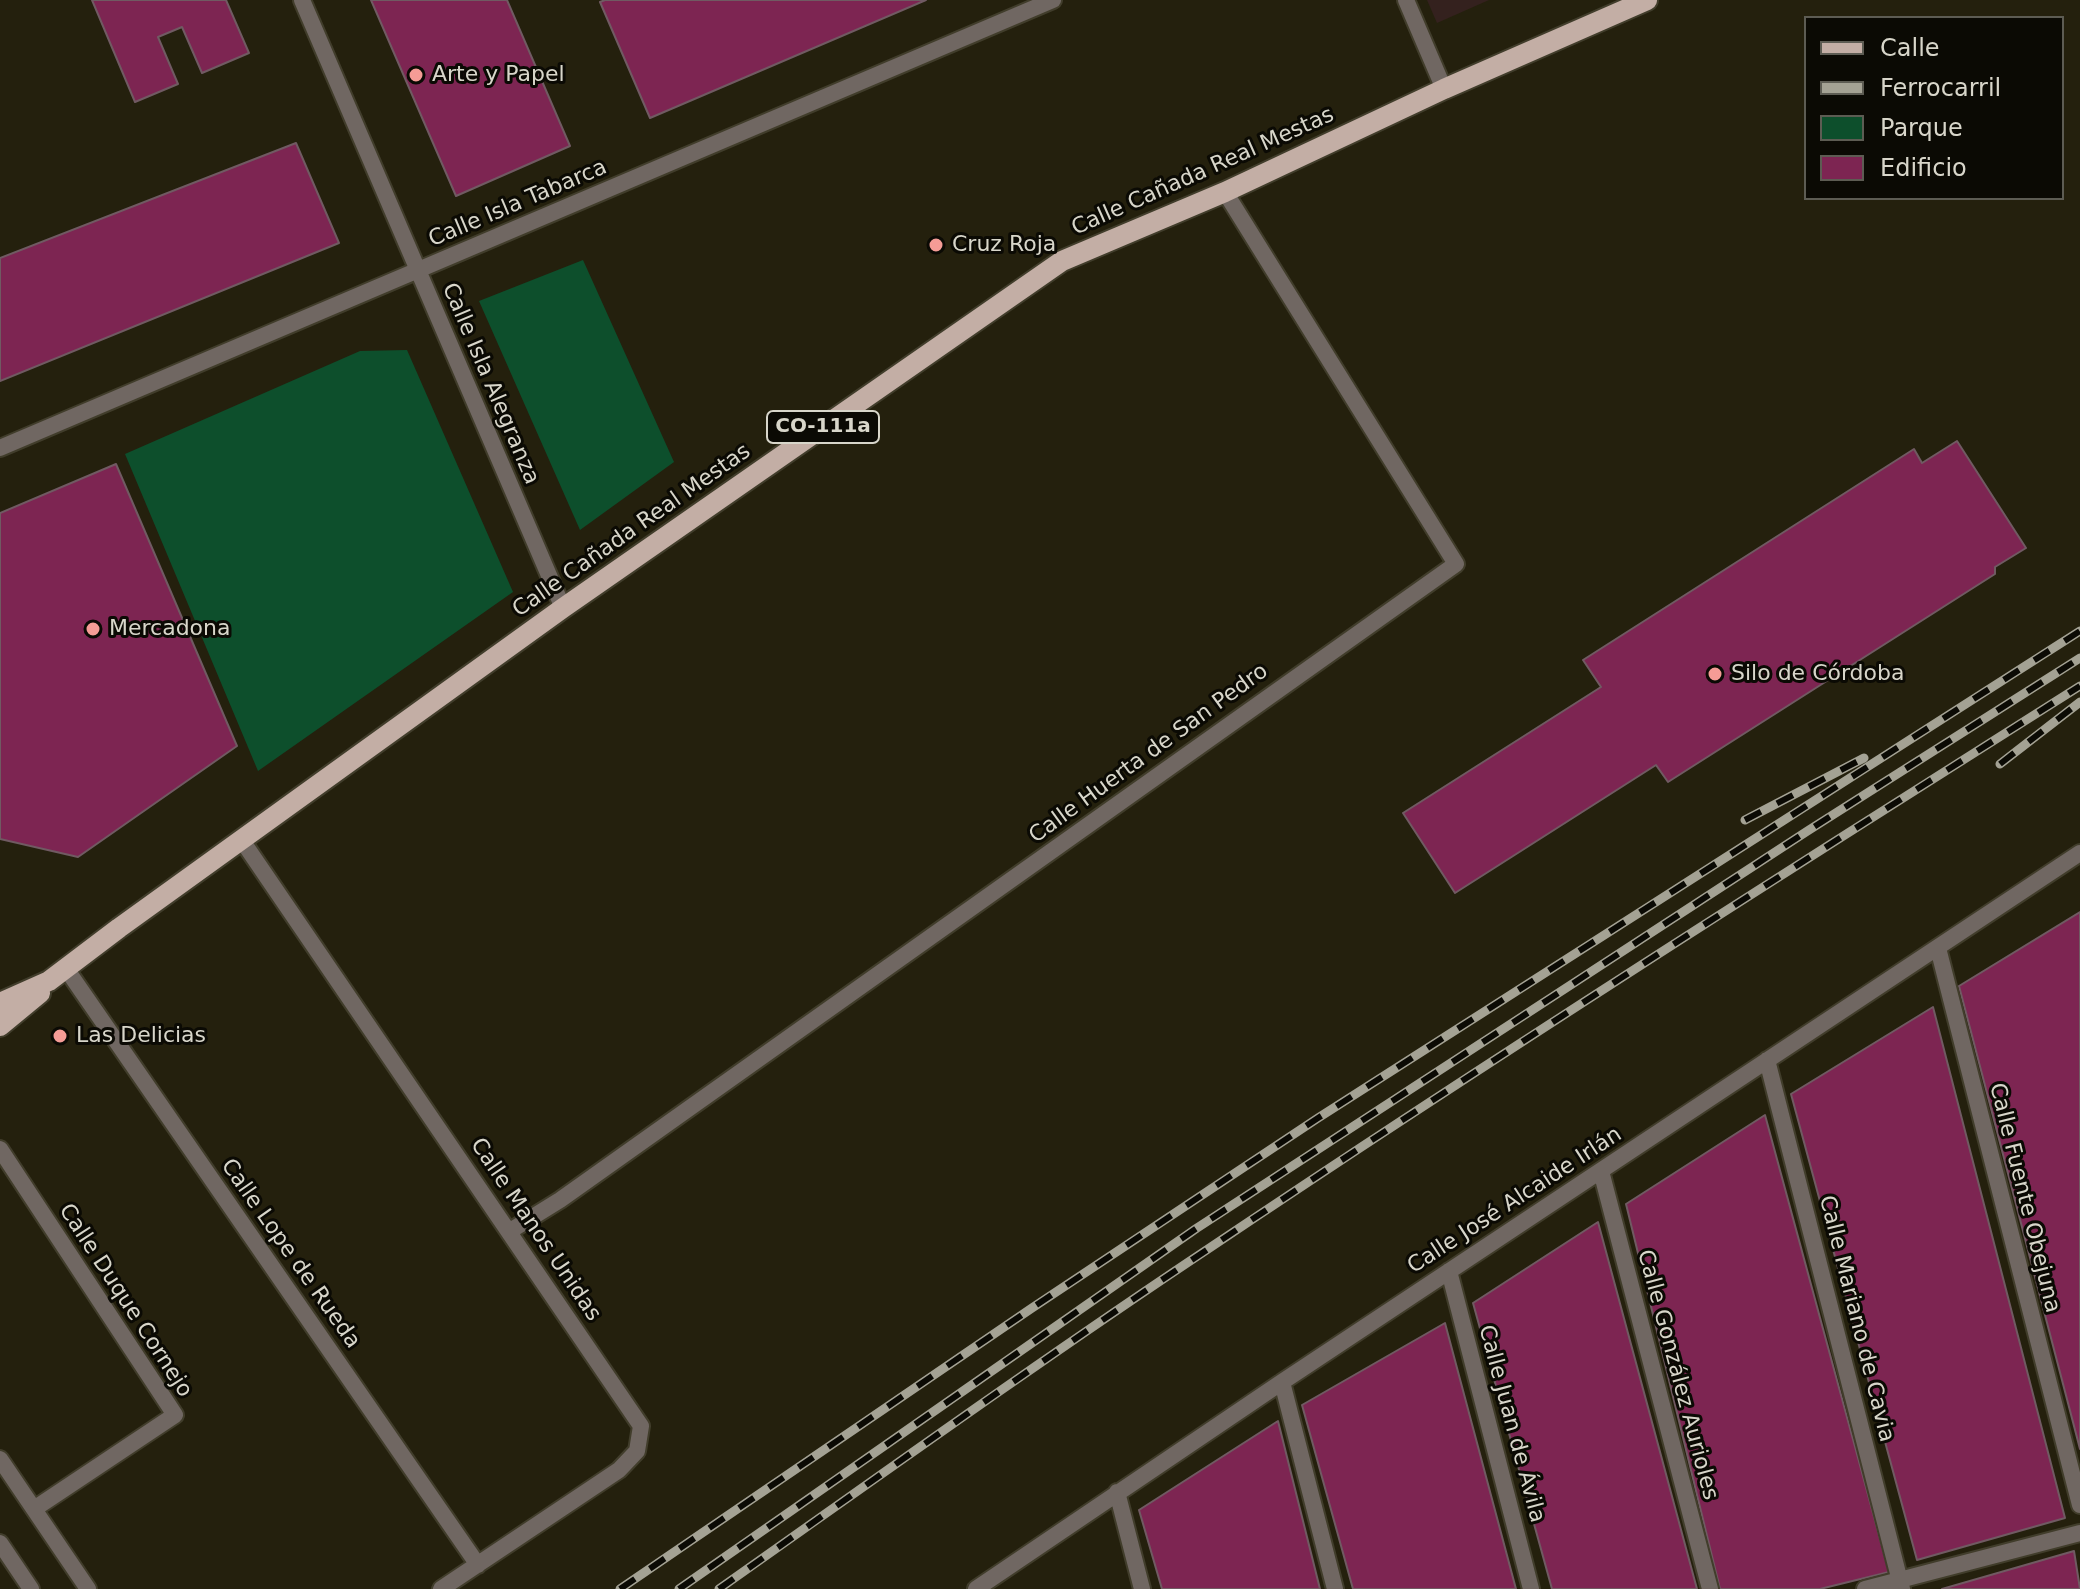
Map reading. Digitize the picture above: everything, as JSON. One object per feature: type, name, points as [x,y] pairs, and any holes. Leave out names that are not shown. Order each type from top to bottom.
[{"type":"main road","name":"Calle Cañada Real Mestas","points":[[0,1003],[49,981],[563,608],[1062,261],[1225,192],[1444,89],[1647,0]]},
{"type":"main road","name":"Calle Cañada Real Mestas","points":[[0,1026],[30,1004],[65,967]]},
{"type":"street","name":"Calle Isla Alegranza","points":[[302,0],[563,608]]},
{"type":"street","name":"Calle Isla Tabarca","points":[[0,448],[1053,0]]},
{"type":"street","points":[[1406,0],[1444,89]]},
{"type":"street","name":"Calle Huerta de San Pedro","points":[[510,1231],[560,1200],[1456,564],[1225,192]]},
{"type":"street","name":"Calle Manos Unidas","points":[[241,839],[641,1426],[637,1451],[619,1470],[441,1589]]},
{"type":"street","name":"Calle José Alcaide Irlán","points":[[976,1589],[1282,1382],[2080,853]]},
{"type":"street","name":"Calle Fuente Obejuna","points":[[1938,948],[2080,1505]]},
{"type":"street","name":"Calle Lope de Rueda","points":[[65,967],[478,1565]]},
{"type":"street","name":"Calle Mariano de Cavia","points":[[1767,1060],[1901,1584]]},
{"type":"street","name":"Calle Duque Cornejo","points":[[0,1149],[175,1415],[34,1509]]},
{"type":"street","name":"Calle González Aurioles","points":[[1601,1171],[1710,1589]]},
{"type":"street","name":"Calle Juan de Ávila","points":[[1449,1271],[1531,1589]]},
{"type":"street","points":[[1282,1382],[1335,1589]]},
{"type":"street","points":[[0,1459],[88,1589]]},
{"type":"street","points":[[1117,1492],[1142,1589]]},
{"type":"street","points":[[1865,1589],[1901,1584],[2080,1533]]},
{"type":"street","points":[[0,1543],[31,1589]]},
{"type":"shaded area","points":[[1427,0],[1489,0],[1437,23]]},
{"type":"green space","points":[[583,260],[674,462],[580,530],[479,301]]},
{"type":"green space","points":[[407,350],[513,592],[258,771],[125,454],[360,351]]},
{"type":"building","points":[[92,0],[226,0],[249,53],[202,73],[182,27],[158,37],[178,84],[135,102]]},
{"type":"building","points":[[371,0],[507,0],[570,146],[456,196]]},
{"type":"building","points":[[926,0],[650,118],[600,2]]},
{"type":"building","points":[[296,143],[339,243],[0,381],[0,258]]},
{"type":"building","name":"Silo de Córdoba","points":[[1957,441],[2026,548],[1995,567],[1995,574],[1668,782],[1656,765],[1455,893],[1403,813],[1601,687],[1583,660],[1914,449],[1922,463]]},
{"type":"building","name":"Mercadona","points":[[116,464],[237,746],[78,857],[0,839],[0,513]]},
{"type":"building","points":[[2080,912],[2080,1449],[1959,986]]},
{"type":"building","points":[[1933,1007],[2065,1518],[1917,1560],[1791,1094]]},
{"type":"building","points":[[1765,1115],[1889,1572],[1820,1589],[1720,1589],[1626,1204]]},
{"type":"building","points":[[1598,1222],[1697,1589],[1552,1589],[1473,1303]]},
{"type":"building","points":[[1445,1323],[1516,1589],[1353,1589],[1302,1405]]},
{"type":"building","points":[[1278,1421],[1320,1589],[1162,1589],[1139,1510]]},
{"type":"building","points":[[2074,1551],[2080,1589],[1942,1589]]},
{"type":"railway","points":[[620,1589],[1032,1308],[1318,1118],[2080,631]]},
{"type":"railway","points":[[679,1589],[1197,1228],[1809,830],[2080,658]]},
{"type":"railway","points":[[719,1589],[1087,1331],[1319,1175],[2080,686]]},
{"type":"railway","points":[[2000,764],[2080,702]]},
{"type":"railway","points":[[1745,820],[1864,758]]},
{"type":"place","name":"Arte y Papel","points":[[416,75]]},
{"type":"place","name":"Cruz Roja","points":[[936,245]]},
{"type":"place","name":"Mercadona","points":[[93,629]]},
{"type":"place","name":"Silo de Córdoba","points":[[1715,674]]},
{"type":"place","name":"Las Delicias","points":[[60,1036]]}]
